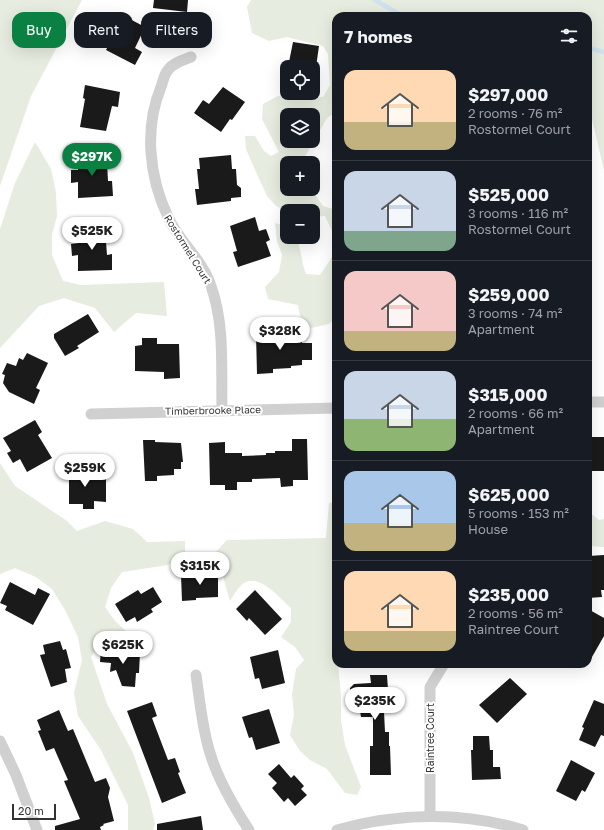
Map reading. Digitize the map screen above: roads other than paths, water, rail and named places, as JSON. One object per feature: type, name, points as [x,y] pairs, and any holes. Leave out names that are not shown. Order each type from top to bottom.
[{"type":"street","name":"Rostormel Court","points":[[191,56],[177,62],[168,70],[158,93],[153,116],[150,148],[153,173],[159,196],[166,213],[181,240],[201,265],[211,284],[218,307],[220,327],[222,410]]},
{"type":"street","points":[[592,402],[604,402]]},
{"type":"street","name":"Timberbrooke Place","points":[[91,414],[332,408]]},
{"type":"street","name":"Raintree Court","points":[[430,816],[430,687],[442,668]]},
{"type":"street","points":[[196,675],[202,720],[210,753],[225,788],[249,830]]},
{"type":"street","points":[[0,741],[16,775],[37,830]]},
{"type":"street","points":[[337,830],[363,823],[401,817],[430,816],[472,820],[509,826],[523,830]]},
{"type":"waterway","points":[[375,0],[395,12]]},
{"type":"waterway","points":[[592,49],[604,52]]}]
